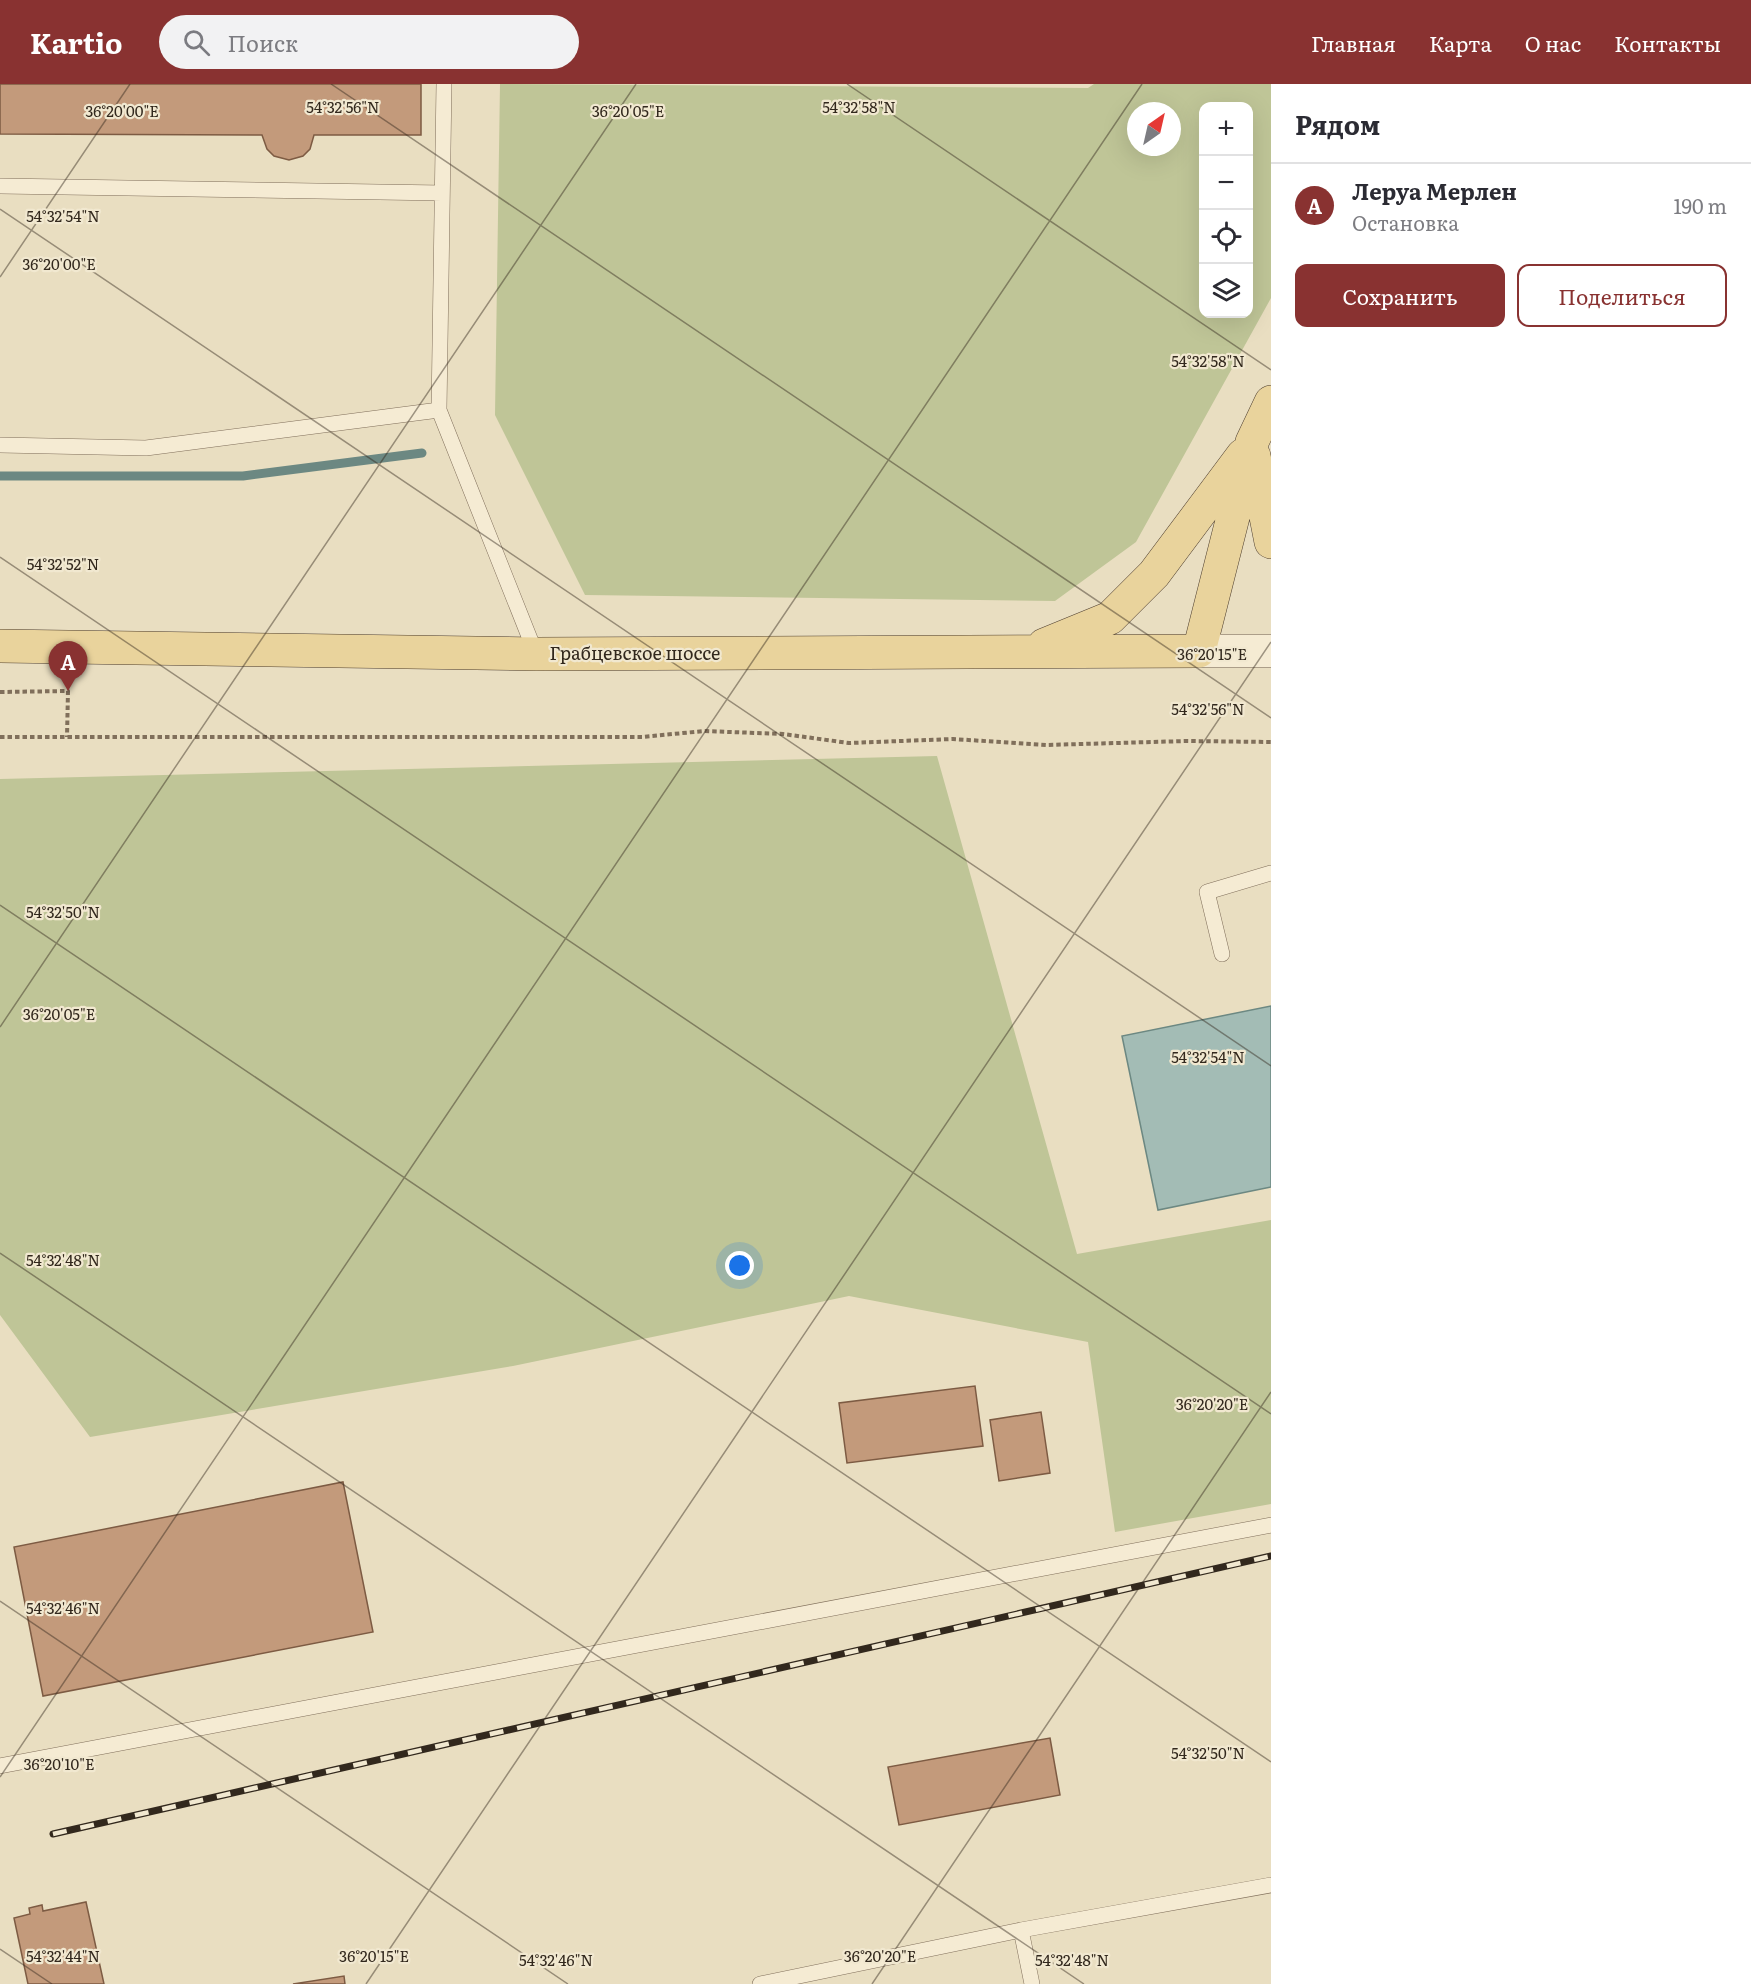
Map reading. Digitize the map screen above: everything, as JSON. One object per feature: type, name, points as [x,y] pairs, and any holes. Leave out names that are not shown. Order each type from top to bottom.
[{"type":"main road","points":[[1199,651],[1252,442],[1271,402]]},
{"type":"main road","points":[[1252,442],[1271,542]]},
{"type":"main road","points":[[1029,652],[1110,618],[1154,574],[1252,442]]},
{"type":"main road","name":"Грабцевское шоссе","points":[[0,646],[536,654],[1271,651]]},
{"type":"lane","points":[[444,84],[439,410],[536,654]]},
{"type":"lane","points":[[0,186],[442,193]]},
{"type":"lane","points":[[0,445],[146,448],[439,410]]},
{"type":"lane","points":[[1222,954],[1207,892],[1271,873]]},
{"type":"lane","points":[[0,1766],[1271,1526]]},
{"type":"lane","points":[[760,1984],[1021,1930],[1271,1885]]},
{"type":"lane","points":[[1021,1930],[1032,1984]]},
{"type":"path","points":[[0,692],[68,691],[67,737]]},
{"type":"path","points":[[0,737],[642,737],[704,730],[783,734],[849,743],[953,739],[1046,746],[1186,741],[1271,742]]},
{"type":"green space","points":[[500,84],[1088,88],[1094,84],[1271,84],[1271,298],[1136,542],[1055,601],[585,595],[495,415]]},
{"type":"green space","points":[[937,756],[1077,1254],[1271,1220],[1271,1504],[1115,1532],[1088,1342],[849,1296],[513,1366],[90,1437],[0,1315],[0,779]]},
{"type":"water","points":[[1271,1006],[1271,1187],[1158,1210],[1122,1036]]},
{"type":"building","points":[[0,84],[421,84],[421,135],[314,135],[310,149],[303,156],[289,160],[274,156],[267,149],[262,135],[0,134]]},
{"type":"building","points":[[975,1386],[983,1446],[847,1463],[839,1403]]},
{"type":"building","points":[[1041,1412],[1050,1473],[999,1481],[990,1420]]},
{"type":"building","points":[[343,1482],[373,1632],[43,1696],[14,1547]]},
{"type":"building","points":[[1050,1738],[1060,1795],[899,1825],[888,1767]]},
{"type":"building","points":[[86,1902],[104,1984],[28,1984],[14,1918],[30,1914],[29,1908],[42,1905],[43,1911]]},
{"type":"building","points":[[344,1976],[345,1984],[293,1984]]},
{"type":"waterway","points":[[0,476],[243,476],[422,453]]},
{"type":"railway","points":[[53,1834],[1271,1556]]},
{"type":"place","name":"Леруа Мерлен","points":[[68,691]]}]
